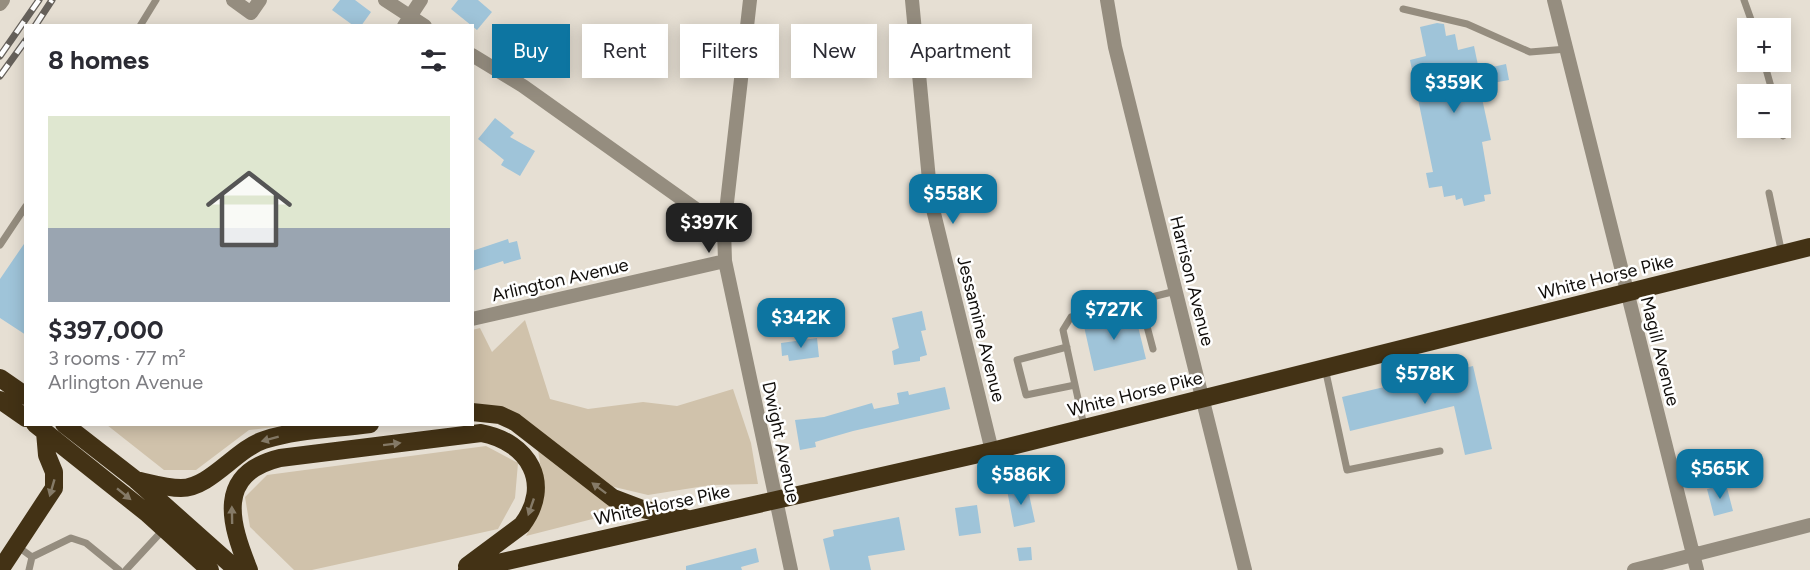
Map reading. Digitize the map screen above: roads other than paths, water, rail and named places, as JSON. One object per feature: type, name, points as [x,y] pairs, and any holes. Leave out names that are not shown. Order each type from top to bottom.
[{"type":"highway","name":"White Horse Pike","points":[[466,570],[775,502],[992,451],[1810,247]]},
{"type":"highway","points":[[0,378],[24,395]]},
{"type":"highway","points":[[0,400],[24,417]]},
{"type":"highway","points":[[474,412],[490,413],[515,422],[613,498],[642,509],[693,520]]},
{"type":"highway","points":[[67,426],[136,480],[237,570]]},
{"type":"highway","points":[[136,480],[175,488],[189,488],[207,478],[239,453],[263,440],[357,426]]},
{"type":"highway","points":[[40,428],[164,528],[210,570]]},
{"type":"highway","points":[[1,568],[54,488],[54,472],[40,428]]},
{"type":"highway","points":[[249,570],[235,535],[231,507],[234,495],[243,478],[262,463],[280,458],[473,434],[496,436],[517,447],[529,461],[536,485],[532,506],[528,518],[514,533],[461,570]]},
{"type":"street","points":[[0,4],[3,0]]},
{"type":"street","points":[[233,0],[251,13],[260,0]]},
{"type":"street","points":[[385,0],[408,21],[421,0]]},
{"type":"street","name":"Dwight Avenue","points":[[750,0],[724,229],[725,261],[791,570]]},
{"type":"street","name":"Jessamine Avenue","points":[[912,0],[931,201],[992,451]]},
{"type":"street","name":"Harrison Avenue","points":[[1107,0],[1115,47],[1245,570]]},
{"type":"street","name":"Magill Avenue","points":[[1554,0],[1697,570]]},
{"type":"street","points":[[474,56],[523,86],[724,229]]},
{"type":"street","name":"Arlington Avenue","points":[[474,319],[725,261]]},
{"type":"street","points":[[1634,570],[1810,525]]},
{"type":"lane","points":[[141,24],[156,0]]},
{"type":"lane","points":[[1744,0],[1750,18]]},
{"type":"lane","points":[[1403,9],[1467,24],[1530,52],[1566,49]]},
{"type":"lane","points":[[1769,194],[1782,254]]},
{"type":"lane","points":[[0,245],[24,209]]},
{"type":"lane","points":[[1084,428],[1063,330],[1071,317],[1176,291]]},
{"type":"lane","points":[[1140,300],[1153,349]]},
{"type":"lane","points":[[1066,347],[1017,360],[1026,395],[1075,385]]},
{"type":"lane","points":[[1325,368],[1347,471],[1440,451]]},
{"type":"lane","points":[[126,570],[164,528]]},
{"type":"lane","points":[[32,557],[71,538],[86,543],[119,570]]},
{"type":"lane","points":[[17,546],[32,557]]},
{"type":"lane","points":[[29,570],[32,557]]},
{"type":"railway","points":[[0,56],[39,0]]},
{"type":"railway","points":[[36,24],[52,0]]},
{"type":"railway","points":[[0,76],[24,43]]}]
